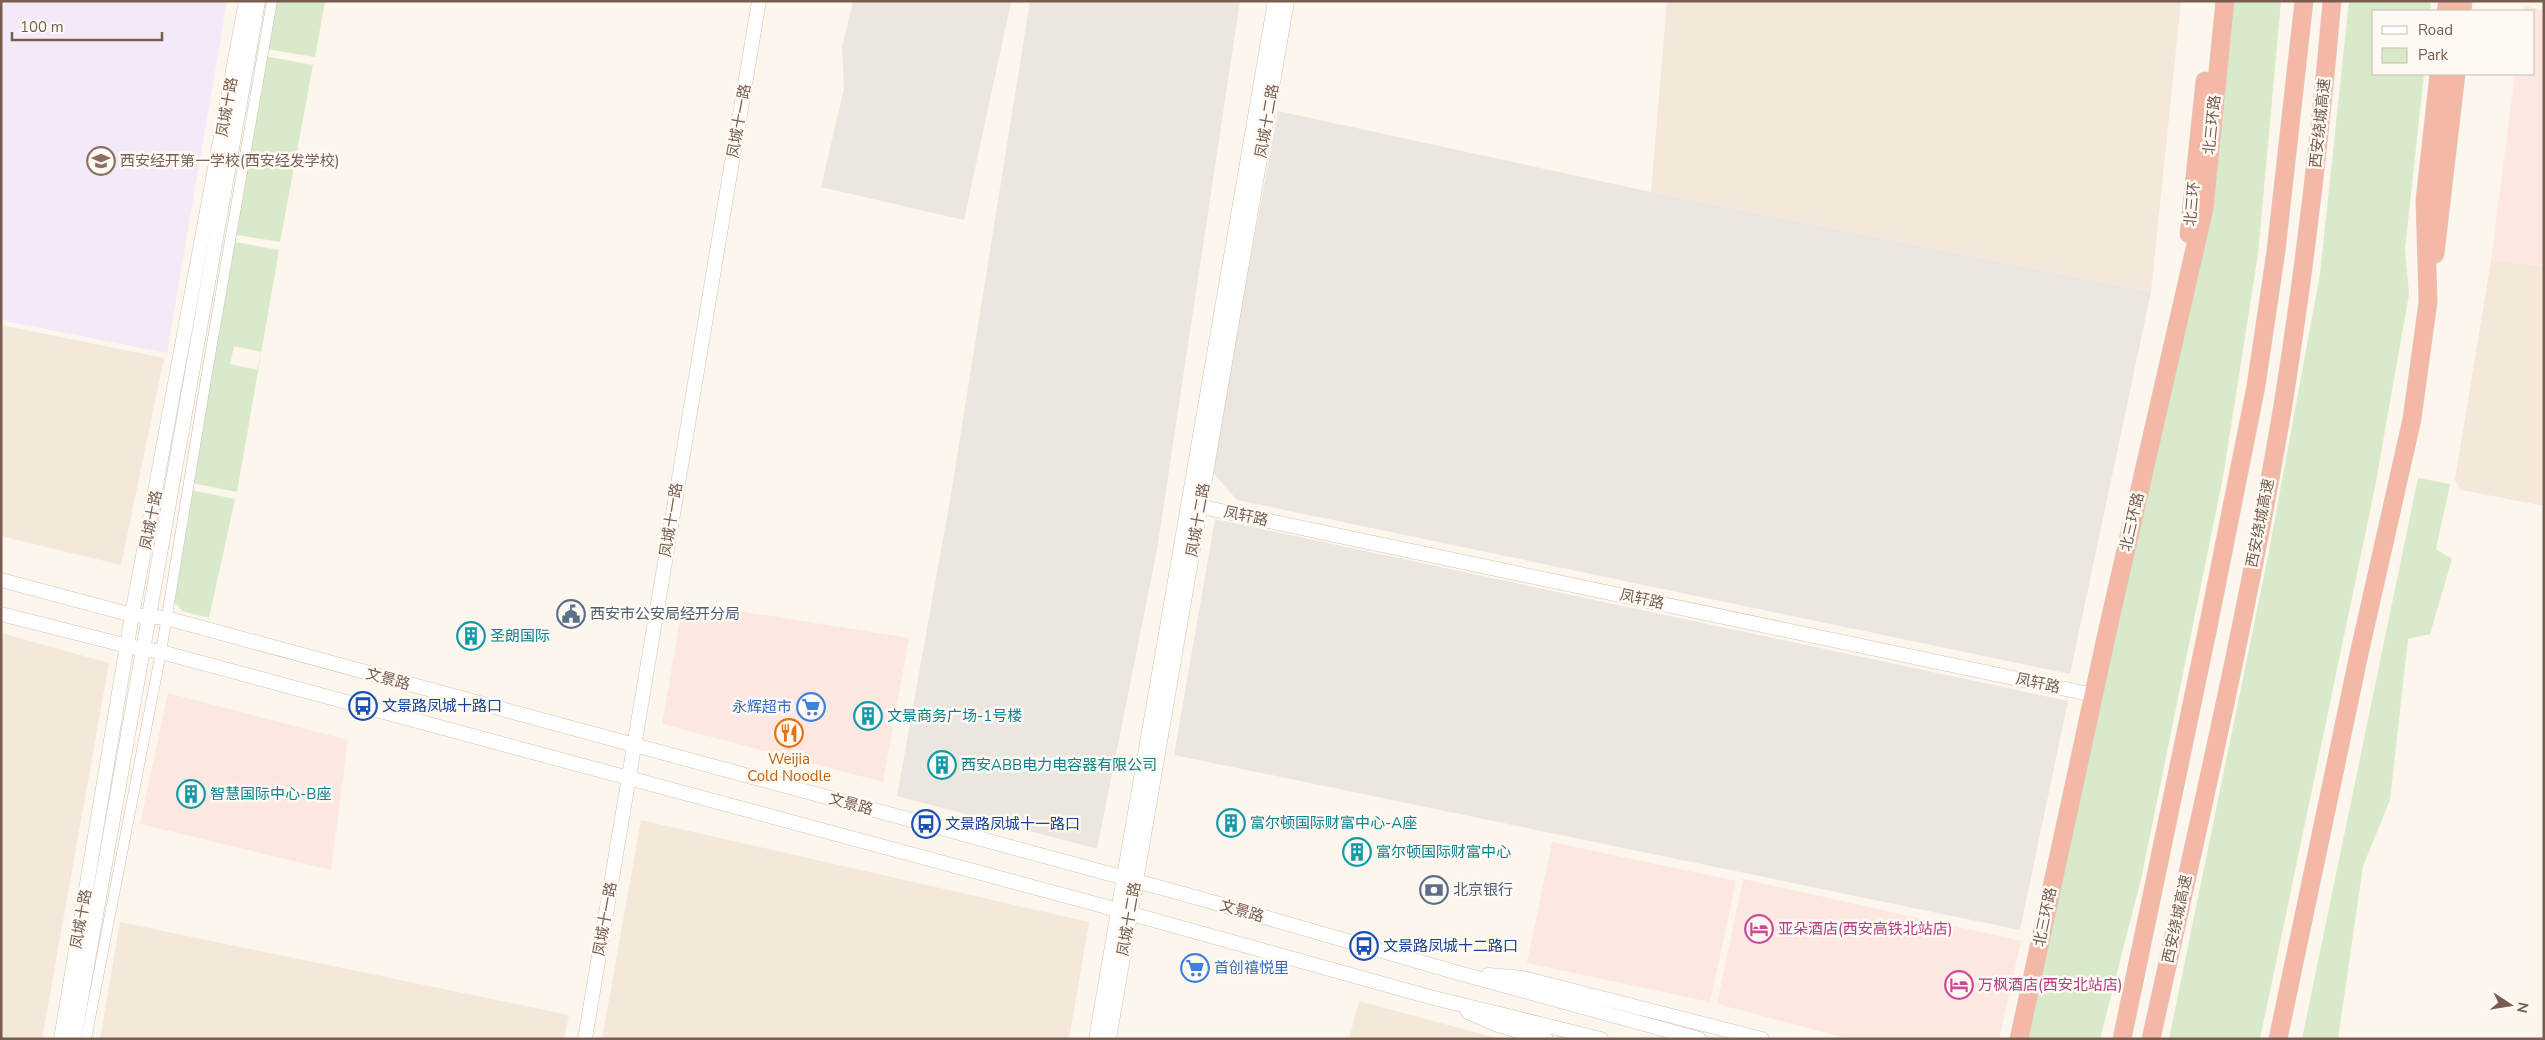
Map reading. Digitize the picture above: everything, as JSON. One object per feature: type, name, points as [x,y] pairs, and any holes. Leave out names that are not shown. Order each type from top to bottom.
[{"type":"highway","name":"北三环","points":[[2185,287],[2191,204],[2214,1]]},
{"type":"highway","name":"北三环路","points":[[2019,1039],[2094,695],[2204,209],[2225,1]]},
{"type":"highway","points":[[2295,72],[2297,1]]},
{"type":"highway","name":"西安绕城高速","points":[[2122,1039],[2256,386],[2276,250],[2304,1]]},
{"type":"highway","name":"西安绕城高速","points":[[2151,1039],[2240,633],[2281,412],[2305,256],[2332,1]]},
{"type":"highway","points":[[2428,302],[2424,200],[2439,75]]},
{"type":"highway","points":[[2278,1038],[2359,654],[2412,419],[2446,174],[2456,75]]},
{"type":"highway","points":[[2114,1039],[2156,878]]},
{"type":"main road","name":"凤城十路","points":[[60,1039],[132,615],[246,1]]},
{"type":"main road","name":"凤城十路","points":[[74,1039],[145,649],[258,1]]},
{"type":"main road","name":"凤城十一路","points":[[585,1039],[759,1]]},
{"type":"main road","name":"凤城十二路","points":[[1195,506],[1275,1]]},
{"type":"main road","name":"凤城十二路","points":[[1108,1039],[1129,880],[1287,1]]},
{"type":"main road","name":"凤轩路","points":[[1195,506],[2094,695]]},
{"type":"main road","name":"文景路","points":[[1,580],[132,615],[166,618],[1129,880],[1623,1020],[1699,1039]]},
{"type":"main road","points":[[1,614],[128,646],[161,652],[1124,912],[1430,997],[1601,1039]]},
{"type":"main road","name":"凤城十二路","points":[[1096,1039],[1124,912]]},
{"type":"main road","points":[[1455,972],[1523,978],[1762,1039]]},
{"type":"main road","points":[[1430,997],[1498,1025],[1546,1039]]},
{"type":"street","points":[[86,1039],[161,652],[272,1]]},
{"type":"shaded area","name":"西安经开第一学校(西安经发学校)","points":[[1,1],[227,1],[167,353],[1,320]]},
{"type":"shaded area","points":[[853,1],[1024,1],[1023,4],[1011,2],[964,220],[821,187],[844,88],[842,47]]},
{"type":"shaded area","points":[[1030,1],[1240,1],[1157,550],[1097,849],[897,796],[950,500]]},
{"type":"shaded area","points":[[1667,1],[2181,1],[2151,292],[1651,192]]},
{"type":"shaded area","points":[[2524,6],[2544,10],[2544,266],[2491,260],[2515,75],[2535,75],[2535,10],[2523,10]]},
{"type":"shaded area","points":[[1278,111],[1651,192],[2151,292],[2070,674],[1237,500],[1211,470]]},
{"type":"shaded area","points":[[2491,260],[2544,266],[2544,506],[2461,490],[2455,480]]},
{"type":"shaded area","points":[[1,325],[164,358],[121,565],[1,536]]},
{"type":"shaded area","points":[[1215,519],[2068,701],[2020,930],[1174,755]]},
{"type":"shaded area","points":[[683,602],[909,638],[883,782],[662,724]]},
{"type":"shaded area","points":[[1,633],[109,663],[42,1039],[1,1039]]},
{"type":"shaded area","points":[[168,693],[348,740],[331,870],[140,824]]},
{"type":"shaded area","points":[[641,820],[1089,922],[1069,1039],[602,1039]]},
{"type":"shaded area","points":[[1552,842],[1736,881],[1710,1002],[1527,963]]},
{"type":"shaded area","points":[[1743,879],[2021,941],[1999,1039],[1850,1039],[1717,1004]]},
{"type":"shaded area","points":[[120,922],[569,1015],[564,1039],[100,1039]]},
{"type":"shaded area","points":[[1359,1001],[1500,1039],[1349,1039]]},
{"type":"green space","points":[[274,1],[325,1],[315,57],[266,49]]},
{"type":"green space","points":[[2226,1],[2281,1],[2258,254],[2223,477],[2142,875],[2100,1039],[2027,1039],[2168,378]]},
{"type":"green space","points":[[2349,1],[2431,1],[2430,10],[2372,10],[2372,75],[2424,75],[2405,249],[2409,294],[2375,487],[2260,1039],[2169,1039],[2269,551],[2320,274]]},
{"type":"green space","points":[[264,56],[313,65],[280,242],[231,234]]},
{"type":"green space","points":[[229,241],[279,250],[237,492],[187,482]],"holes":[[[234,346],[261,352],[257,370],[230,364]]]},
{"type":"green space","points":[[2418,478],[2450,484],[2436,549],[2452,559],[2430,634],[2408,639],[2390,800],[2363,866],[2338,1039],[2302,1039]]},
{"type":"green space","points":[[186,489],[235,499],[209,618],[182,611],[173,600]]},
{"type":"place","name":"西安经开第一学校(西安经发学校)","points":[[101,161]]},
{"type":"place","name":"西安市公安局经开分局","points":[[571,614]]},
{"type":"place","name":"圣朗国际","points":[[471,636]]},
{"type":"place","name":"文景路凤城十路口","points":[[363,706]]},
{"type":"place","name":"永辉超市","points":[[811,707]]},
{"type":"place","name":"文景商务广场-1号楼","points":[[868,716]]},
{"type":"place","name":"Weijia Cold Noodle","points":[[789,733]]},
{"type":"place","name":"西安ABB电力电容器有限公司","points":[[942,765]]},
{"type":"place","name":"智慧国际中心-B座","points":[[191,794]]},
{"type":"place","name":"富尔顿国际财富中心-A座","points":[[1231,823]]},
{"type":"place","name":"文景路凤城十一路口","points":[[926,824]]},
{"type":"place","name":"富尔顿国际财富中心","points":[[1357,852]]},
{"type":"place","name":"北京银行","points":[[1434,890]]},
{"type":"place","name":"亚朵酒店(西安高铁北站店)","points":[[1759,929]]},
{"type":"place","name":"文景路凤城十二路口","points":[[1364,946]]},
{"type":"place","name":"首创禧悦里","points":[[1195,968]]},
{"type":"place","name":"万枫酒店(西安北站店)","points":[[1959,985]]}]
